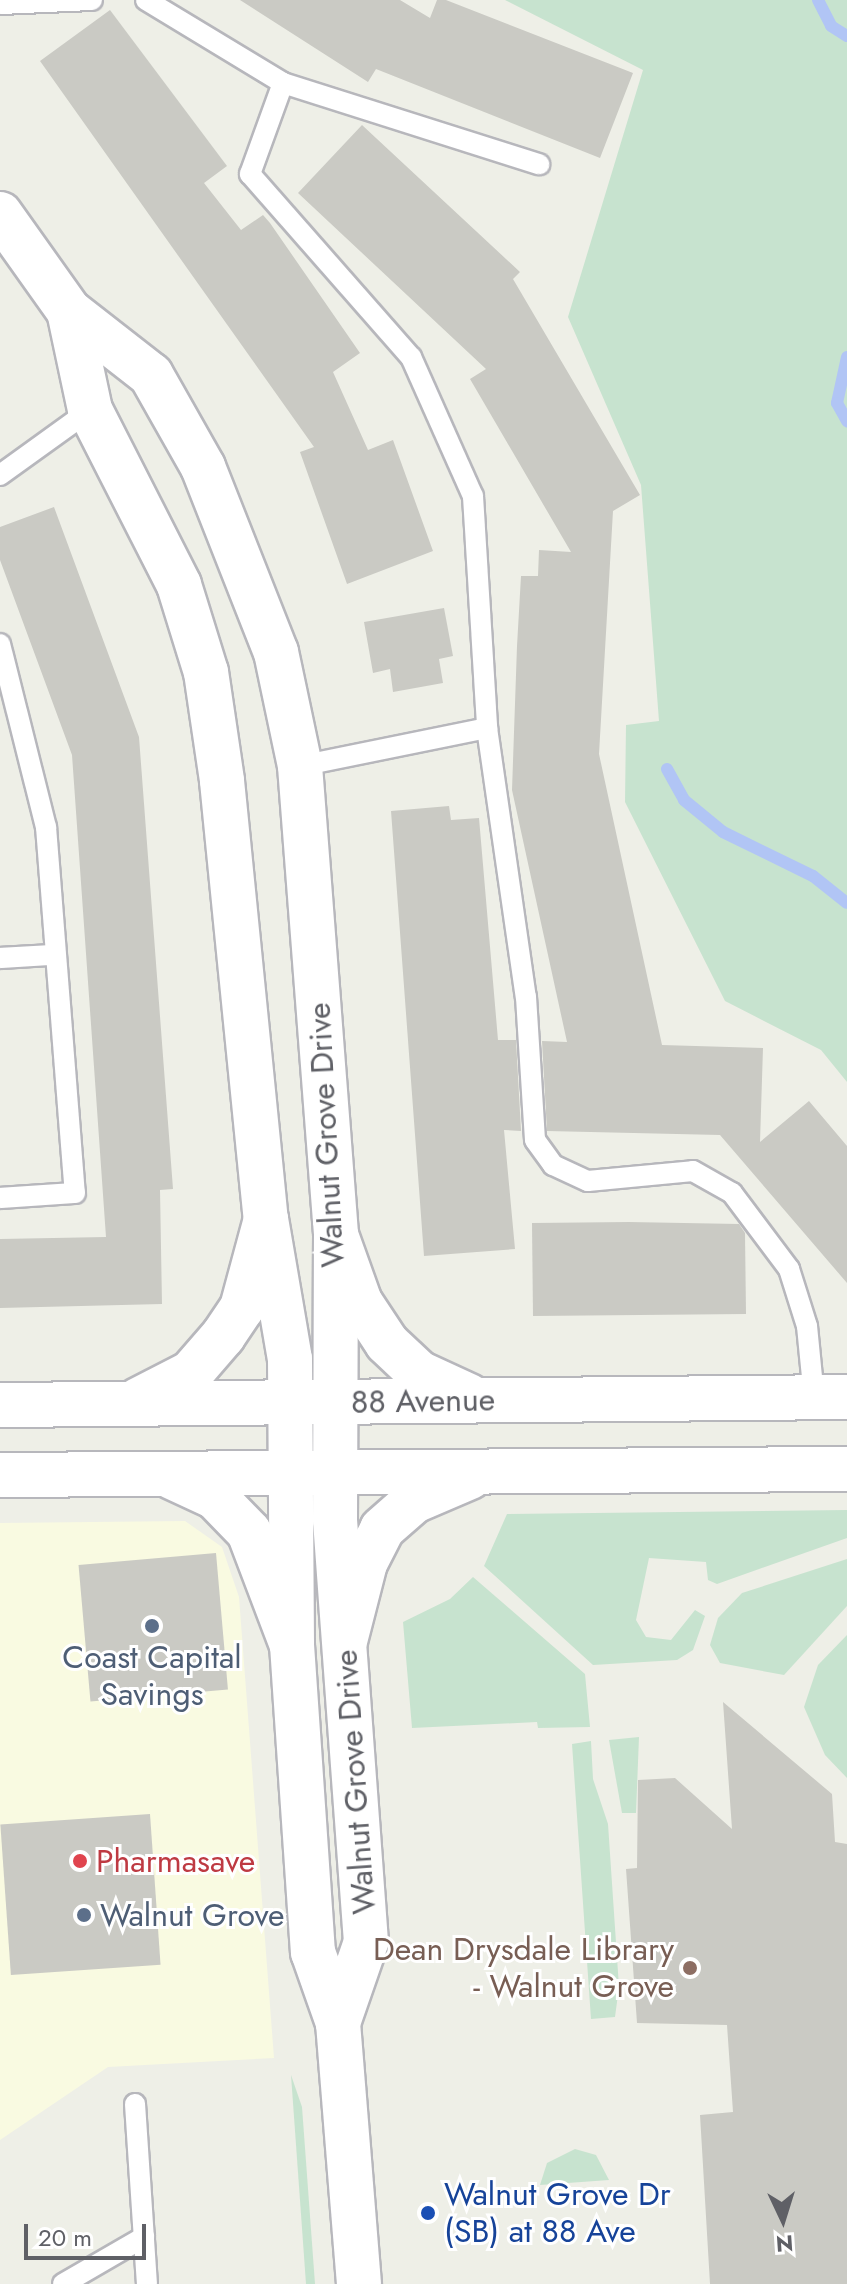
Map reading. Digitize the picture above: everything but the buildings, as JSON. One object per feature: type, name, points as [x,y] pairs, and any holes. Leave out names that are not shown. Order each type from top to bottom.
[{"type":"street","name":"Walnut Grove Drive","points":[[0,214],[69,311],[151,375],[203,467],[276,652],[300,766],[336,1235],[314,1402],[314,1472],[292,1645],[313,1952],[338,2023],[359,2284]]},
{"type":"street","name":"Walnut Grove Drive","points":[[69,311],[90,410],[179,585],[206,672],[248,1009],[266,1219],[314,1402]]},
{"type":"street","points":[[132,1403],[191,1373],[223,1336],[242,1308],[266,1219]]},
{"type":"street","points":[[336,1235],[360,1302],[387,1343],[419,1373],[478,1400]]},
{"type":"street","name":"88 Avenue","points":[[0,1405],[830,1397]]},
{"type":"street","points":[[0,1475],[847,1469]]},
{"type":"street","points":[[345,1641],[365,1563],[382,1529],[414,1501],[486,1470]]},
{"type":"street","name":"Walnut Grove Drive","points":[[314,1472],[345,1641],[366,1942],[338,2023]]},
{"type":"street","points":[[166,1475],[215,1497],[249,1532],[292,1645]]},
{"type":"lane","points":[[0,4],[92,0]]},
{"type":"lane","points":[[146,0],[283,83],[539,164]]},
{"type":"lane","points":[[283,83],[250,174],[411,357],[473,496],[487,728],[526,997],[535,1140],[553,1165],[588,1181],[693,1171],[732,1193],[789,1269],[830,1397]]},
{"type":"lane","points":[[0,475],[90,410]]},
{"type":"lane","points":[[0,644],[46,827],[51,955],[75,1193],[0,1198]]},
{"type":"lane","points":[[300,766],[487,728]]},
{"type":"lane","points":[[0,958],[51,955]]},
{"type":"lane","points":[[135,2104],[147,2284]]},
{"type":"lane","points":[[63,2284],[144,2237]]},
{"type":"shaded area","points":[[505,0],[847,0],[847,1082],[821,1050],[725,1001],[625,802],[626,725],[659,721],[641,485],[568,317],[643,70]]},
{"type":"shaded area","points":[[847,1510],[847,1538],[717,1584],[708,1580],[706,1562],[649,1558],[636,1620],[646,1637],[671,1640],[695,1610],[705,1616],[693,1650],[677,1660],[593,1665],[484,1566],[507,1514]]},
{"type":"shaded area","points":[[185,1521],[222,1547],[239,1597],[274,2058],[108,2067],[0,2140],[0,1523]]},
{"type":"shaded area","points":[[847,1559],[847,1606],[784,1675],[720,1663],[710,1645],[718,1618],[742,1593]]},
{"type":"shaded area","points":[[473,1577],[585,1674],[590,1727],[538,1728],[537,1722],[412,1728],[403,1622],[450,1599]]},
{"type":"shaded area","points":[[847,1635],[847,1778],[825,1755],[804,1707],[818,1665]]},
{"type":"shaded area","points":[[639,1737],[636,1813],[622,1813],[609,1740]]},
{"type":"shaded area","points":[[591,1741],[593,1779],[608,1824],[619,1987],[615,2017],[591,2019],[572,1744]]},
{"type":"shaded area","points":[[291,2075],[302,2107],[315,2284],[306,2284]]},
{"type":"shaded area","points":[[575,2149],[596,2155],[609,2180],[540,2185],[547,2163]]},
{"type":"waterway","points":[[818,0],[831,26],[847,36]]},
{"type":"waterway","points":[[847,357],[837,403],[847,421]]},
{"type":"waterway","points":[[667,769],[684,800],[723,832],[813,876],[847,903]]},
{"type":"place","name":"Coast Capital Savings","points":[[152,1626]]},
{"type":"place","name":"Pharmasave","points":[[80,1861]]},
{"type":"place","name":"Walnut Grove","points":[[84,1915]]},
{"type":"place","name":"Dean Drysdale Library - Walnut Grove","points":[[690,1968]]},
{"type":"place","name":"Walnut Grove Dr (SB) at 88 Ave","points":[[428,2213]]}]
